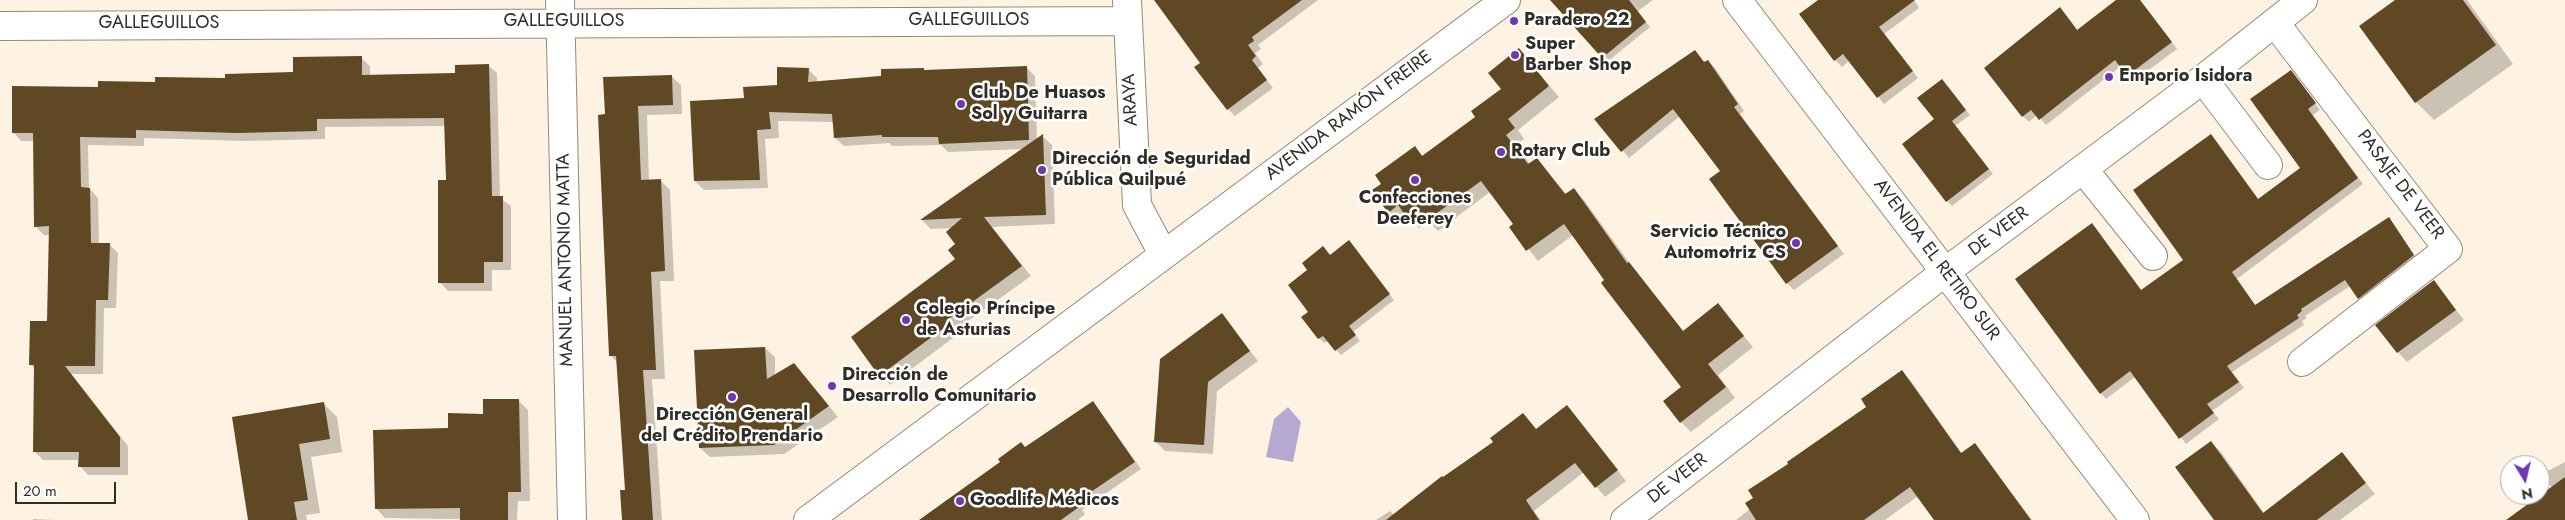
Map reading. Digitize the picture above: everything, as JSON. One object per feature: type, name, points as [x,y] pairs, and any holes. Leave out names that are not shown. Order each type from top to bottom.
[{"type":"street","name":"AVENIDA RAMÓN FREIRE","points":[[808,520],[1506,0]]},
{"type":"street","name":"AVENIDA EL RETIRO SUR","points":[[1737,0],[2135,520]]},
{"type":"street","name":"DE VEER","points":[[1625,520],[1945,272],[2203,79],[2303,0]]},
{"type":"street","name":"ARAYA","points":[[1127,10],[1137,205],[1163,254]]},
{"type":"street","name":"GALLEGUILLOS","points":[[0,26],[560,11],[1127,10]]},
{"type":"street","name":"MANUEL ANTONIO MATTA","points":[[560,11],[572,520]]},
{"type":"street","name":"PASAJE DE VEER","points":[[2275,23],[2448,249],[2302,362]]},
{"type":"street","points":[[2203,79],[2268,166]]},
{"type":"street","points":[[2083,168],[2153,256]]},
{"type":"shaded area","points":[[1288,407],[1301,422],[1293,462],[1266,457],[1274,419]]},
{"type":"building","points":[[1154,0],[1302,0],[1252,37],[1254,41],[1248,45],[1256,56],[1252,60],[1267,80],[1227,110],[1194,67],[1200,63]]},
{"type":"building","points":[[1550,0],[1629,0],[1646,22],[1602,58]]},
{"type":"building","points":[[1818,0],[1915,0],[1879,27],[1913,71],[1877,98],[1843,54],[1834,61],[1799,14]]},
{"type":"building","points":[[2116,0],[2140,0],[2172,42],[2127,76],[2115,60],[2039,120],[2031,110],[2022,117],[1984,68],[2060,7],[2077,30]]},
{"type":"building","points":[[2395,0],[2463,0],[2496,45],[2415,103],[2359,26]]},
{"type":"building","points":[[1519,48],[1549,86],[1508,119],[1515,128],[1506,135],[1528,164],[1537,158],[1565,194],[1574,188],[1627,263],[1629,262],[1683,331],[1718,303],[1744,336],[1708,364],[1726,387],[1680,423],[1663,401],[1681,387],[1601,283],[1604,280],[1564,224],[1526,251],[1509,227],[1513,224],[1481,181],[1426,221],[1419,211],[1408,219],[1398,205],[1388,213],[1372,190],[1381,184],[1375,175],[1415,146],[1422,156],[1475,117],[1471,111],[1501,89],[1488,73]]},
{"type":"building","points":[[1695,50],[1704,62],[1708,60],[1738,104],[1734,107],[1838,246],[1786,284],[1709,179],[1720,171],[1673,109],[1621,152],[1594,119]]},
{"type":"building","points":[[362,56],[362,75],[455,73],[455,65],[489,64],[492,196],[503,196],[503,262],[484,262],[484,283],[438,283],[438,180],[446,180],[444,118],[317,119],[317,131],[237,133],[136,130],[136,138],[80,137],[81,187],[90,188],[91,243],[110,243],[108,300],[96,300],[95,366],[65,366],[120,437],[120,467],[78,467],[79,452],[33,452],[34,365],[29,365],[30,321],[47,321],[49,226],[34,227],[33,133],[12,133],[12,86],[98,87],[98,81],[155,82],[155,77],[225,78],[225,74],[293,72],[293,57]]},
{"type":"building","points":[[1027,66],[1029,140],[939,144],[938,137],[882,137],[882,135],[834,138],[832,114],[769,112],[771,129],[757,130],[760,180],[694,181],[690,101],[744,98],[743,87],[777,85],[777,67],[809,68],[808,82],[881,76],[881,69],[924,68],[924,70]]},
{"type":"building","points":[[2291,70],[2316,103],[2308,109],[2358,178],[2232,272],[2255,305],[2389,217],[2414,255],[2358,299],[2345,280],[2301,309],[2302,311],[2297,315],[2299,318],[2227,366],[2239,382],[2207,404],[2214,413],[2179,439],[2130,371],[2100,394],[2015,279],[2092,223],[2141,290],[2183,260],[2133,190],[2211,134],[2258,199],[2300,168],[2250,99]]},
{"type":"building","points":[[672,75],[673,105],[638,106],[641,180],[661,179],[665,271],[651,272],[656,370],[643,370],[653,520],[622,520],[620,490],[625,490],[616,356],[609,356],[598,115],[605,114],[603,77]]},
{"type":"building","points":[[1942,79],[1966,110],[1952,121],[1989,169],[1946,202],[1902,144],[1934,119],[1917,98]]},
{"type":"building","points":[[1043,134],[1046,215],[984,217],[1022,266],[946,321],[948,325],[879,376],[851,337],[955,259],[948,250],[955,244],[946,232],[962,218],[920,220]]},
{"type":"building","points":[[1349,240],[1390,294],[1349,326],[1356,335],[1335,351],[1323,336],[1318,339],[1301,317],[1308,312],[1288,285],[1307,270],[1302,263],[1323,246],[1330,255]]},
{"type":"building","points":[[2434,280],[2456,310],[2397,353],[2375,325]]},
{"type":"building","points":[[1222,313],[1250,351],[1208,382],[1204,445],[1154,442],[1160,359]]},
{"type":"building","name":"Dirección General del Crédito Prendario","points":[[765,347],[767,379],[794,363],[829,406],[774,445],[699,448],[694,350]]},
{"type":"building","points":[[1902,370],[1961,453],[1975,443],[2031,520],[1934,520],[1910,487],[1864,520],[1756,520],[1745,503],[1753,498],[1748,490],[1788,464],[1787,462],[1866,407],[1861,399]]},
{"type":"building","points":[[483,399],[519,399],[521,492],[508,492],[508,520],[460,520],[460,508],[375,509],[373,430],[448,428],[448,413],[483,414]]},
{"type":"building","points":[[1093,401],[1135,462],[1076,502],[1079,507],[1061,520],[919,520],[1000,462],[998,459],[1021,442],[1025,447]]},
{"type":"building","points":[[324,402],[330,439],[299,444],[308,500],[294,502],[297,520],[248,520],[232,417]]},
{"type":"building","points":[[1567,405],[1618,470],[1595,488],[1575,463],[1526,500],[1539,520],[1386,520],[1442,476],[1493,442],[1490,438],[1523,413],[1536,429]]},
{"type":"building","points":[[2211,441],[2263,513],[2342,452],[2366,483],[2317,520],[2214,520],[2175,467]]},
{"type":"building","points":[[2565,477],[2565,520],[2506,520],[2527,505],[2550,505],[2550,488]]},
{"type":"place","name":"Paradero 22","points":[[1514,21]]},
{"type":"place","name":"Super Barber Shop","points":[[1515,55]]},
{"type":"place","name":"Emporio Isidora","points":[[2109,77]]},
{"type":"place","name":"Club De Huasos Sol y Guitarra","points":[[961,104]]},
{"type":"place","name":"Rotary Club","points":[[1501,152]]},
{"type":"place","name":"Dirección de Seguridad Pública Quilpué","points":[[1042,170]]},
{"type":"place","name":"Confecciones Deeferey","points":[[1415,180]]},
{"type":"place","name":"Servicio Técnico Automotriz CS","points":[[1796,243]]},
{"type":"place","name":"Colegio Príncipe de Asturias","points":[[906,320]]},
{"type":"place","name":"Dirección de Desarrollo Comunitario","points":[[832,386]]},
{"type":"place","name":"Dirección General del Crédito Prendario","points":[[732,397]]},
{"type":"place","name":"Goodlife Médicos","points":[[960,501]]}]
